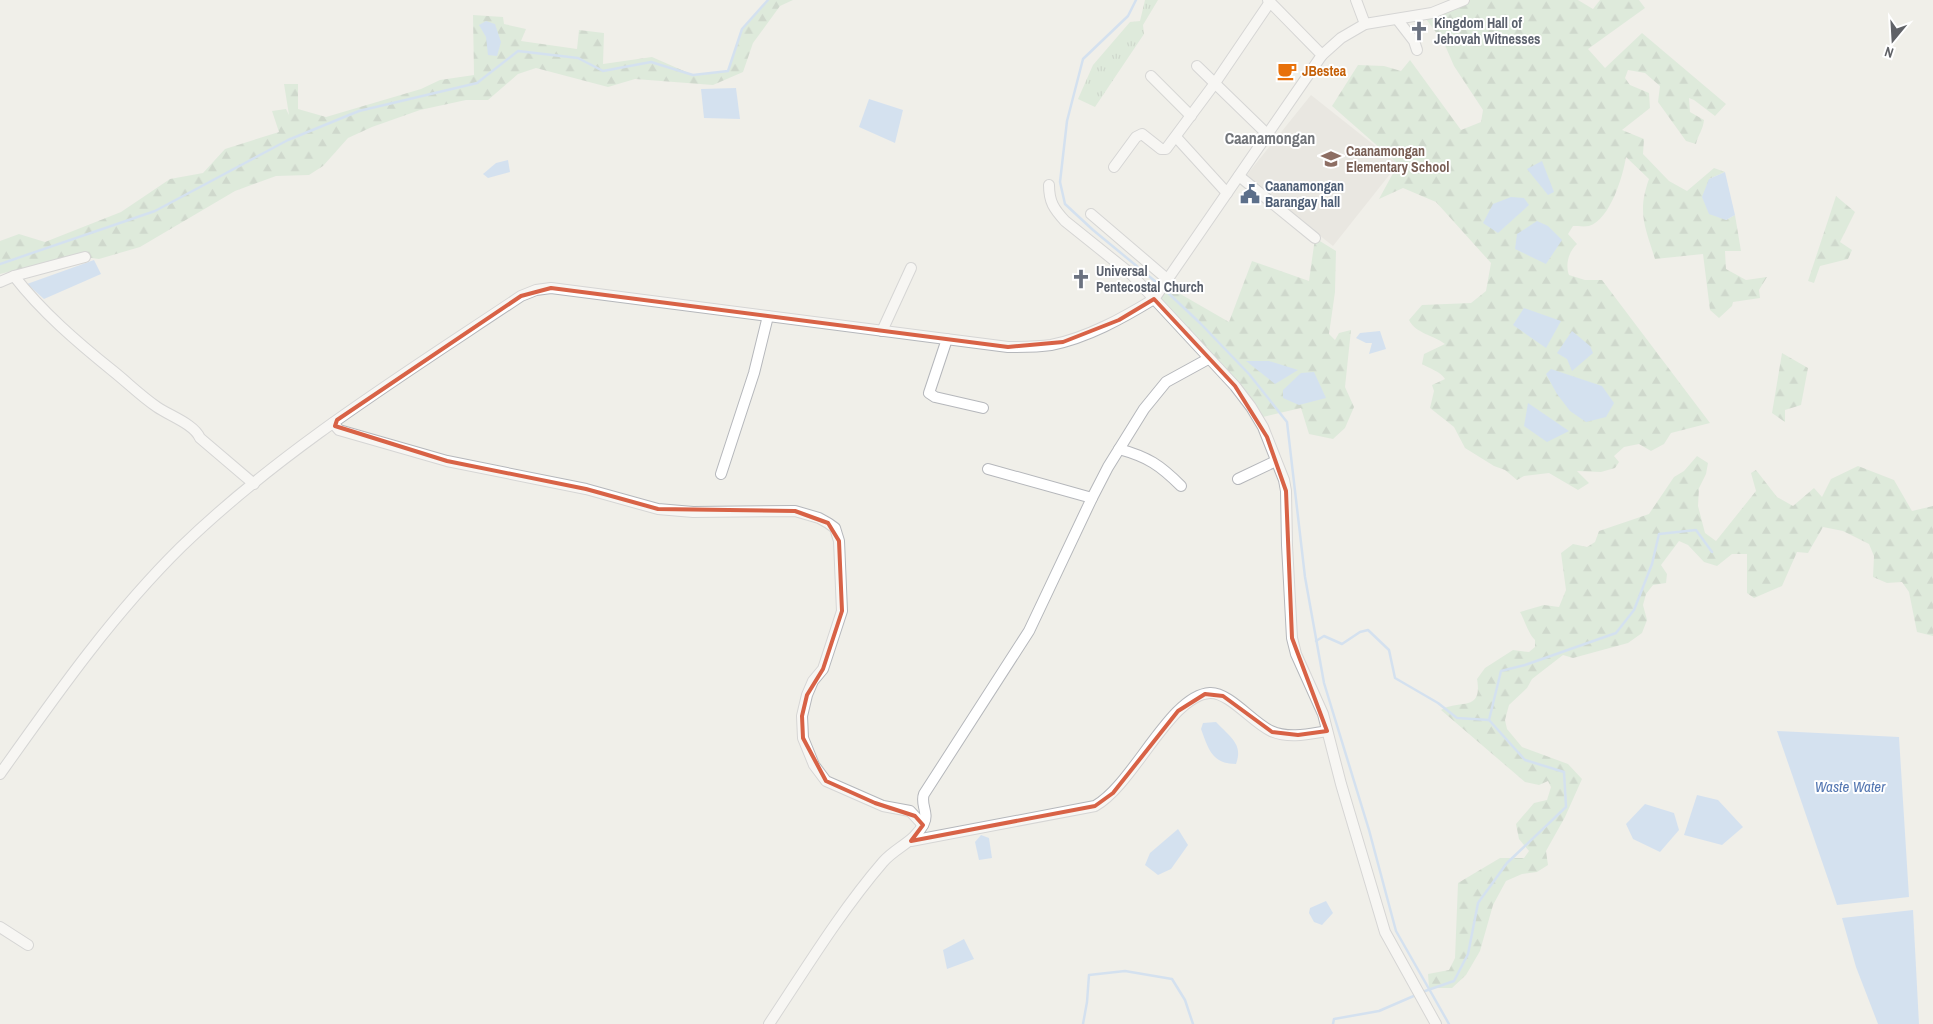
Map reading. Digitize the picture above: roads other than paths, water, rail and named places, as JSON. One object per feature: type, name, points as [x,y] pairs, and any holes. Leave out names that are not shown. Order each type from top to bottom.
[{"type":"street","points":[[1356,0],[1365,24]]},
{"type":"street","points":[[0,774],[63,685],[116,618],[181,547],[254,484],[333,423],[516,300],[536,290],[551,288],[1008,347],[1051,345],[1119,320],[1154,299],[1322,55],[1340,38],[1365,24],[1432,13],[1464,0]]},
{"type":"street","points":[[1114,167],[1136,137],[1142,134],[1164,150],[1176,137],[1215,83],[1269,1],[1322,55]]},
{"type":"street","points":[[1396,19],[1414,41],[1417,50]]},
{"type":"street","points":[[1197,66],[1268,135]]},
{"type":"street","points":[[1151,76],[1191,116]]},
{"type":"street","points":[[1176,137],[1196,157],[1204,170],[1227,193]]},
{"type":"street","points":[[1239,176],[1315,238]]},
{"type":"street","points":[[1049,185],[1049,197],[1056,211],[1065,221],[1123,266],[1235,386],[1263,427],[1286,491],[1286,545],[1292,638],[1296,654],[1316,697],[1327,731],[1385,932],[1436,1024]]},
{"type":"street","points":[[1091,214],[1167,279]]},
{"type":"street","points":[[0,282],[14,276],[85,257]]},
{"type":"street","points":[[882,331],[912,268]]},
{"type":"street","points":[[14,276],[28,294],[67,333],[140,395],[171,417],[197,432],[200,438],[254,484]]},
{"type":"street","points":[[721,474],[754,373],[768,316]]},
{"type":"street","points":[[947,340],[929,393],[983,408]]},
{"type":"street","points":[[769,1024],[840,918],[872,876],[891,854],[911,841],[923,825],[926,817],[923,801],[924,794],[1029,631],[1092,498],[1119,449],[1158,390],[1177,375],[1208,359]]},
{"type":"street","points":[[333,423],[339,430],[447,461],[586,489],[658,509],[693,512],[795,512],[819,518],[828,523],[838,534],[842,611],[823,669],[813,681],[807,695],[802,716],[803,738],[814,764],[826,781],[883,806],[908,810],[923,825]]},
{"type":"street","points":[[1119,449],[1133,453],[1161,466],[1181,486]]},
{"type":"street","points":[[1238,479],[1276,461]]},
{"type":"street","points":[[988,469],[1092,498]]},
{"type":"street","points":[[911,841],[1095,806],[1113,793],[1178,711],[1192,699],[1205,694],[1212,693],[1223,696],[1262,727],[1272,732],[1298,735],[1327,731]]},
{"type":"street","points":[[0,927],[28,945]]},
{"type":"water","points":[[486,21],[495,24],[501,42],[497,56],[488,55],[486,37],[479,25]]},
{"type":"water","points":[[736,88],[740,119],[704,118],[701,89]]},
{"type":"water","points":[[869,99],[903,110],[895,143],[859,127]]},
{"type":"water","points":[[508,160],[510,172],[488,178],[483,174],[496,163]]},
{"type":"water","points":[[1542,161],[1554,192],[1548,195],[1527,169]]},
{"type":"water","points":[[1725,172],[1735,215],[1726,220],[1709,214],[1702,197],[1709,179]]},
{"type":"water","points":[[1511,197],[1524,198],[1529,205],[1498,233],[1483,223],[1493,204]]},
{"type":"water","points":[[1537,221],[1548,226],[1562,240],[1546,264],[1515,249],[1517,234]]},
{"type":"water","points":[[94,260],[101,274],[44,299],[27,284]]},
{"type":"water","points":[[1524,308],[1561,321],[1546,348],[1513,325]]},
{"type":"water","points":[[1380,331],[1386,349],[1369,354],[1372,343],[1366,343],[1356,338],[1360,333]]},
{"type":"water","points":[[1572,331],[1590,346],[1593,353],[1572,371],[1567,359],[1557,353]]},
{"type":"water","points":[[1246,361],[1269,361],[1298,370],[1275,384]]},
{"type":"water","points":[[1551,369],[1602,386],[1614,403],[1606,417],[1586,422],[1570,411],[1557,394],[1546,374]]},
{"type":"water","points":[[1314,372],[1326,398],[1299,405],[1283,398],[1283,390],[1301,373]]},
{"type":"water","points":[[1528,403],[1569,431],[1547,442],[1524,426]]},
{"type":"water","points":[[1216,722],[1237,746],[1238,757],[1236,764],[1221,761],[1212,754],[1209,748],[1201,729],[1203,723]]},
{"type":"water","name":"Waste Water","points":[[1777,731],[1899,737],[1909,897],[1837,905]]},
{"type":"water","points":[[1697,795],[1718,800],[1743,827],[1722,845],[1684,835]]},
{"type":"water","points":[[1645,804],[1674,813],[1679,830],[1660,852],[1633,839],[1626,824]]},
{"type":"water","points":[[1178,829],[1188,845],[1171,869],[1158,875],[1145,865],[1150,853]]},
{"type":"water","points":[[981,835],[989,838],[992,858],[979,860],[975,842]]},
{"type":"water","points":[[1326,901],[1333,913],[1322,925],[1314,922],[1309,913],[1310,908]]},
{"type":"water","points":[[1913,910],[1919,1024],[1878,1024],[1856,967],[1842,918]]},
{"type":"water","points":[[964,939],[974,959],[947,969],[943,950]]},
{"type":"waterway","points":[[0,264],[155,211],[288,140],[359,111],[477,83],[518,51],[578,58],[603,71],[651,62],[693,75],[728,71],[742,29],[768,0]]},
{"type":"waterway","points":[[1136,0],[1128,16],[1083,59],[1067,121],[1060,182],[1065,204],[1093,230],[1156,282]]},
{"type":"waterway","points":[[1165,290],[1249,374],[1287,422],[1305,577],[1324,683],[1369,830],[1396,931],[1449,1024]]},
{"type":"waterway","points":[[1425,991],[1454,981],[1468,954],[1478,903],[1507,863],[1566,807],[1564,772],[1525,760],[1489,720],[1501,671],[1525,665],[1616,633],[1634,610],[1652,564],[1659,534],[1696,530],[1712,552]]},
{"type":"waterway","points":[[1316,641],[1324,636],[1342,644],[1360,632],[1368,630],[1389,650],[1395,678],[1438,703],[1457,718],[1489,720]]},
{"type":"waterway","points":[[1083,1024],[1089,975],[1125,971],[1172,979],[1185,1000],[1193,1024]]},
{"type":"waterway","points":[[1333,1024],[1334,1019],[1379,1011],[1416,995]]},
{"type":"place","name":"Kingdom Hall of Jehovah Witnesses","points":[[1419,31]]},
{"type":"place","name":"JBestea","points":[[1287,71]]},
{"type":"place","name":"Caanamongan Elementary School","points":[[1331,159]]},
{"type":"place","name":"Caanamongan Barangay hall","points":[[1250,194]]},
{"type":"place","name":"Universal Pentecostal Church","points":[[1081,279]]},
{"type":"district","name":"Caanamongan","points":[[1270,138]]}]
